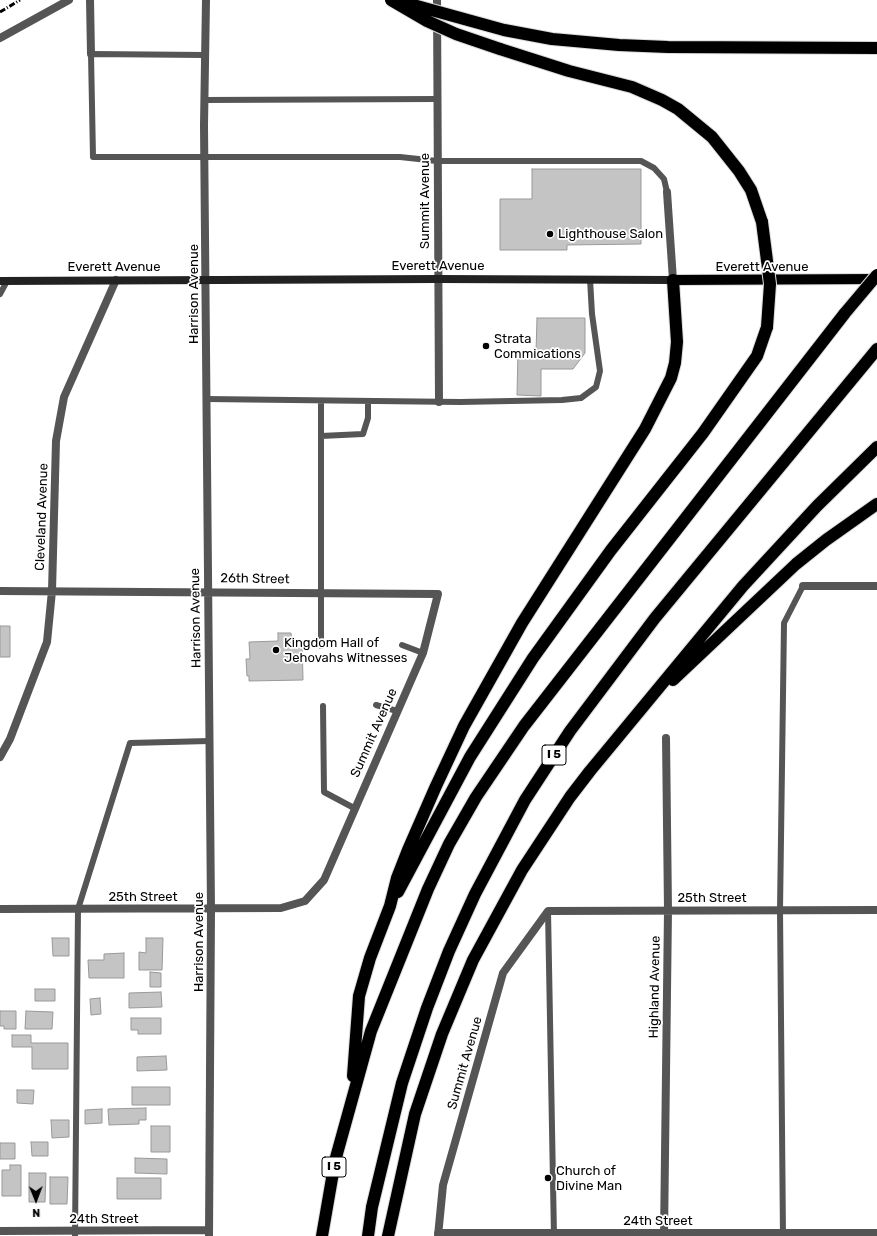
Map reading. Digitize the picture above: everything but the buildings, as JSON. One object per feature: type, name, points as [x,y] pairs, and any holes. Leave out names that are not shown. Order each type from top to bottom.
[{"type":"highway","points":[[390,906],[417,859],[470,757],[529,665],[610,550],[703,433],[757,356],[767,327],[770,284],[762,222],[751,190],[739,171],[712,137],[678,109],[662,100],[632,87],[569,71],[456,34],[428,21],[391,0]]},
{"type":"highway","points":[[398,0],[448,16],[504,30],[552,39],[619,45],[668,47],[877,48]]},
{"type":"highway","points":[[852,48],[877,45]]},
{"type":"highway","name":"I 5","points":[[322,1236],[335,1161],[371,1031],[401,952],[449,844],[476,797],[529,719],[845,313],[877,275]]},
{"type":"highway","points":[[352,1099],[359,996],[370,958],[390,906],[397,878],[408,850],[464,726],[522,624],[645,429],[672,378],[677,342],[672,280]]},
{"type":"highway","name":"I 5","points":[[368,1236],[372,1207],[402,1084],[427,1008],[471,901],[515,818],[570,731],[610,676],[655,618],[877,349]]},
{"type":"highway","points":[[388,1236],[415,1114],[442,1034],[473,960],[499,909],[526,863],[570,797],[629,723],[748,581],[817,506],[877,447]]},
{"type":"highway","points":[[629,723],[791,569],[826,540],[877,504]]},
{"type":"main road","name":"Everett Avenue","points":[[4,281],[877,279]]},
{"type":"street","points":[[0,38],[69,0]]},
{"type":"street","points":[[90,0],[91,54]]},
{"type":"street","name":"Harrison Avenue","points":[[206,0],[205,280],[211,910],[209,1233]]},
{"type":"street","name":"Summit Avenue","points":[[437,0],[439,402]]},
{"type":"street","points":[[667,192],[672,280]]},
{"type":"street","name":"Cleveland Avenue","points":[[0,757],[10,739],[47,642],[52,591],[56,441],[64,397],[116,280]]},
{"type":"street","points":[[803,586],[877,586]]},
{"type":"street","name":"26th Street","points":[[0,591],[208,591],[438,594]]},
{"type":"street","name":"Summit Avenue","points":[[324,880],[422,653],[438,594]]},
{"type":"street","name":"Highland Avenue","points":[[664,1234],[668,910],[666,738]]},
{"type":"street","name":"25th Street","points":[[0,909],[211,910],[281,908],[305,901],[324,880]]},
{"type":"street","name":"25th Street","points":[[548,911],[877,910]]},
{"type":"street","name":"Summit Avenue","points":[[438,1235],[443,1184],[503,973],[548,911]]},
{"type":"street","name":"24th Street","points":[[0,1230],[75,1233],[209,1233]]},
{"type":"street","name":"24th Street","points":[[438,1235],[783,1234],[877,1232]]},
{"type":"lane","points":[[205,55],[91,54],[93,157],[400,157],[437,161],[641,161],[654,168],[664,179],[667,192]]},
{"type":"lane","points":[[205,100],[437,99]]},
{"type":"lane","points":[[206,399],[439,402],[562,400],[581,398],[596,388],[600,371],[592,314],[590,280]]},
{"type":"lane","points":[[0,294],[4,281]]},
{"type":"lane","points":[[321,401],[321,646]]},
{"type":"lane","points":[[321,436],[363,434],[368,418],[368,401]]},
{"type":"lane","points":[[783,1234],[780,910],[784,624],[803,586]]},
{"type":"lane","points":[[402,645],[422,653]]},
{"type":"lane","points":[[376,705],[397,711]]},
{"type":"lane","points":[[323,706],[324,792],[354,808]]},
{"type":"lane","points":[[75,1233],[78,909],[130,742],[209,741]]},
{"type":"lane","points":[[548,911],[554,1235]]},
{"type":"railway","points":[[0,12],[20,0]]},
{"type":"place","name":"Lighthouse Salon","points":[[550,234]]},
{"type":"place","name":"Strata Commications","points":[[486,346]]},
{"type":"place","name":"Kingdom Hall of Jehovahs Witnesses","points":[[276,650]]},
{"type":"place","name":"Church of Divine Man","points":[[548,1178]]}]
